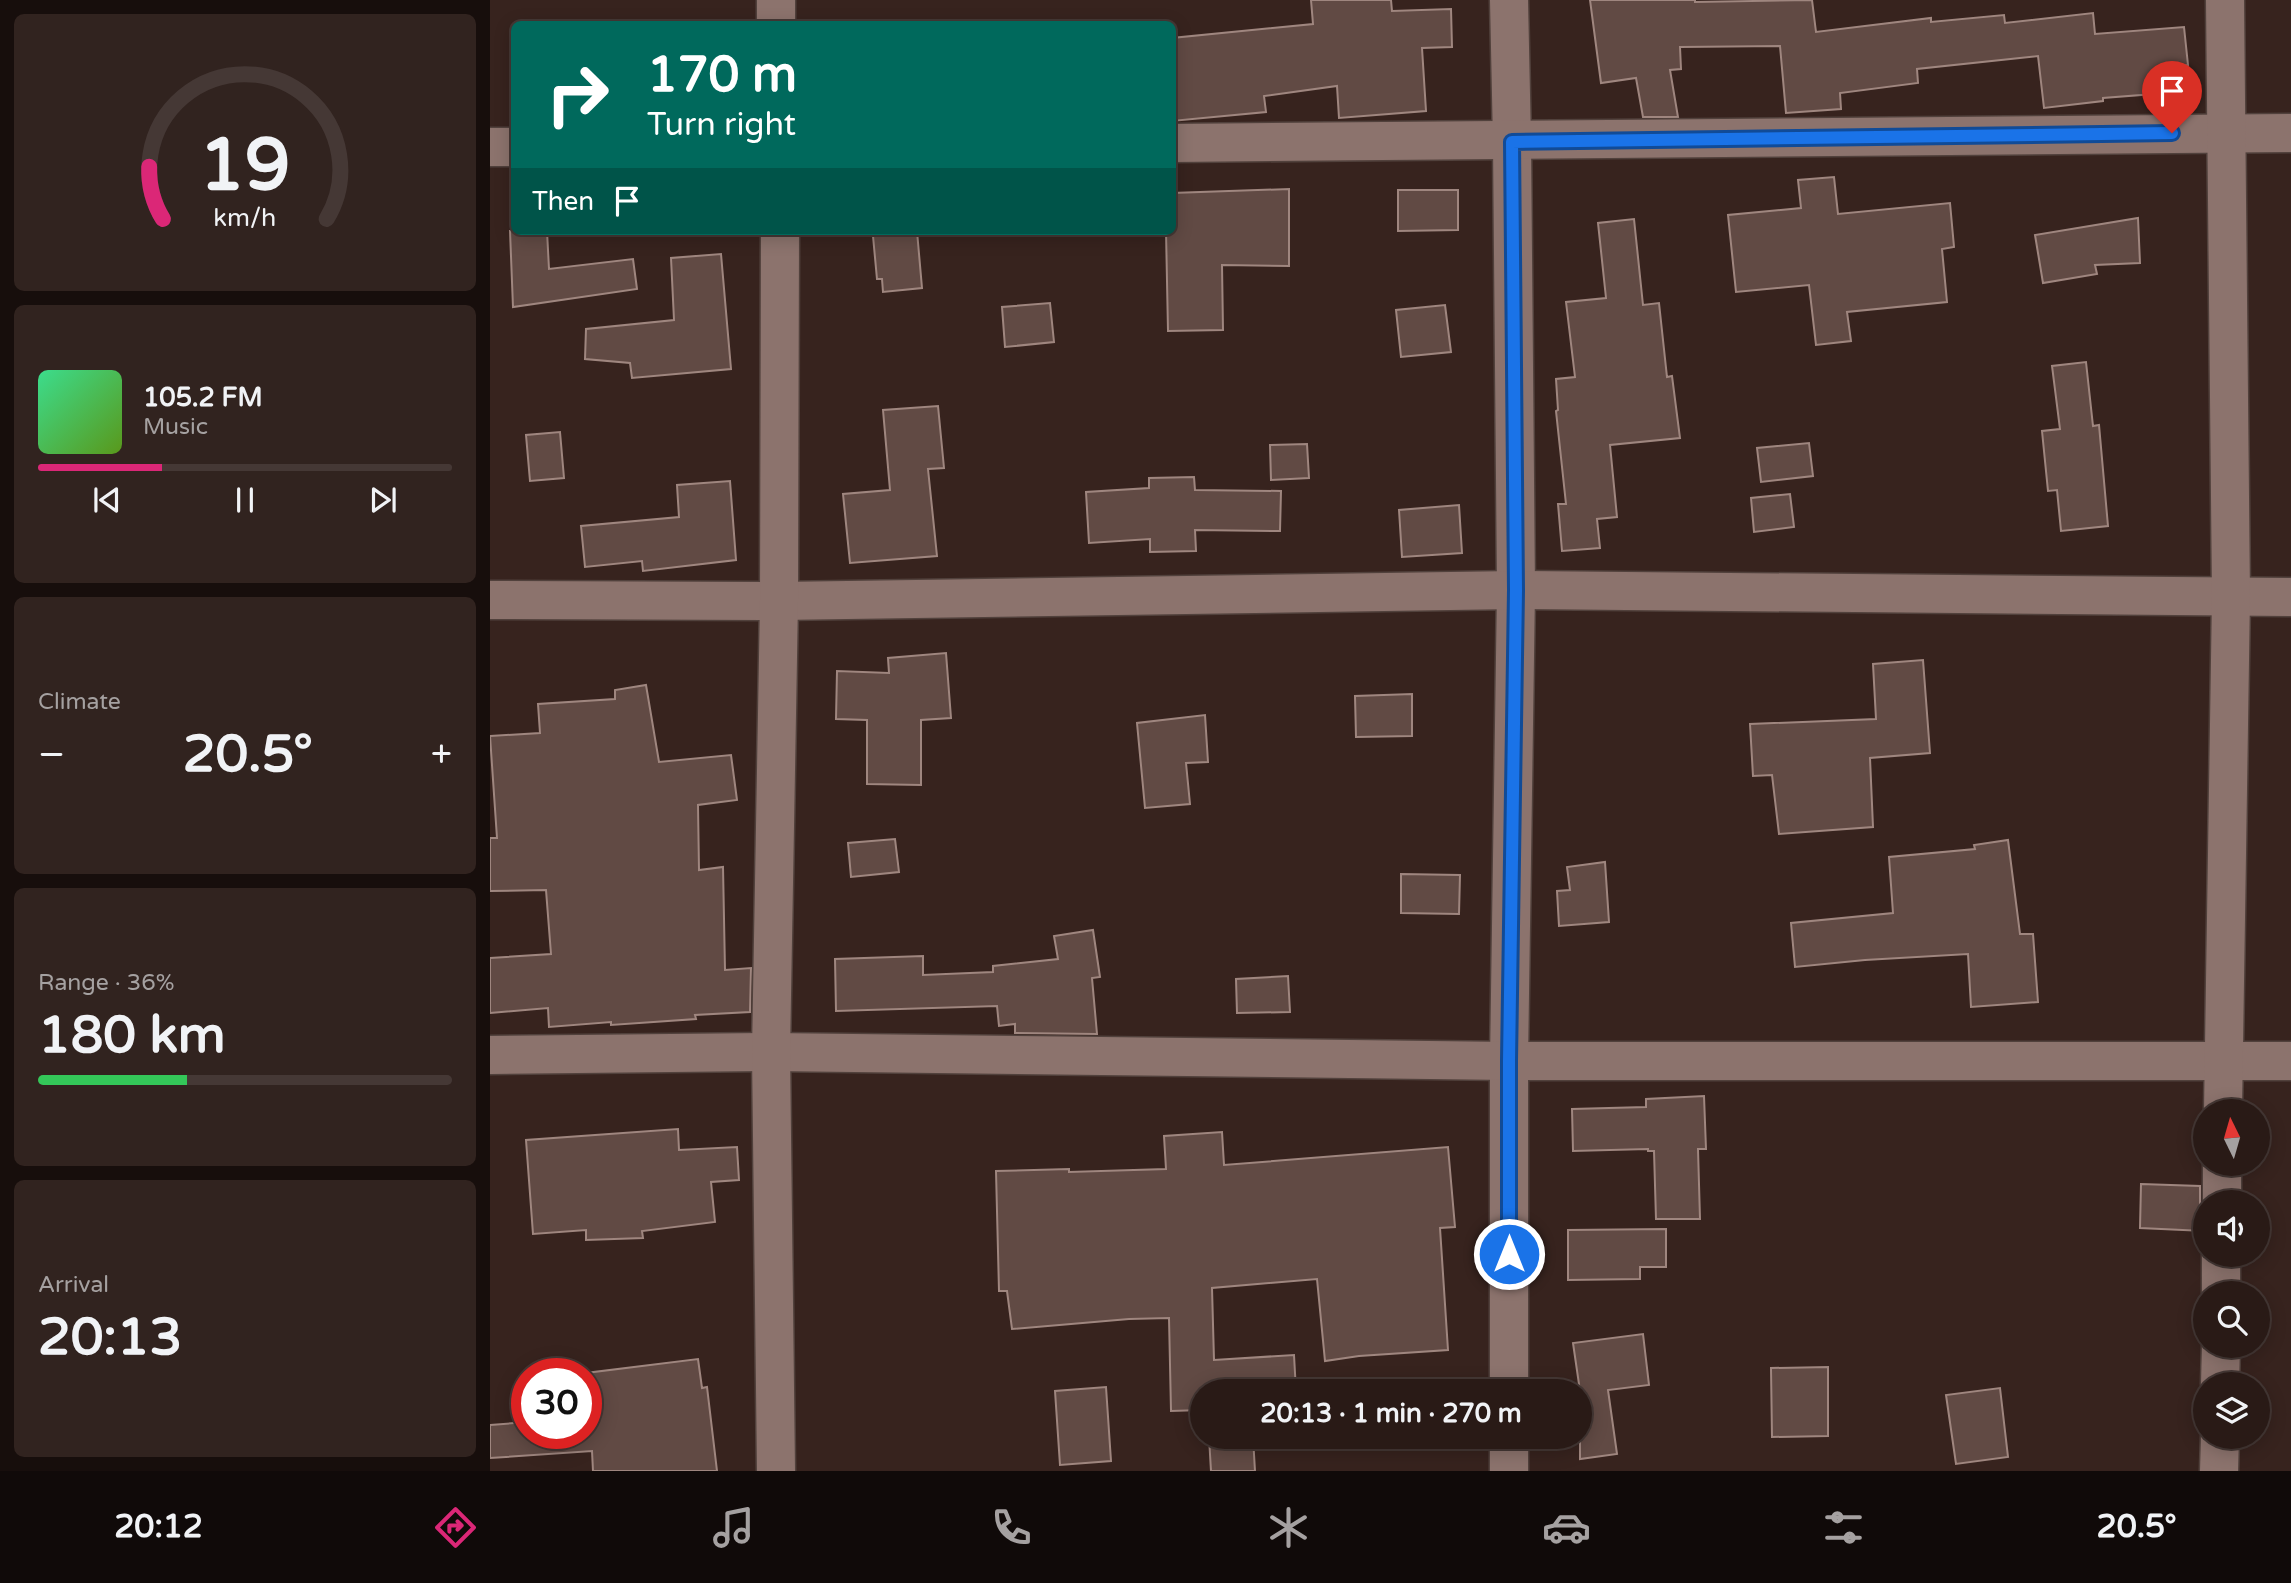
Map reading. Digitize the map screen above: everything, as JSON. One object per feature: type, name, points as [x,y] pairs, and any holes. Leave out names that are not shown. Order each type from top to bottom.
[{"type":"street","points":[[776,0],[776,21]]},
{"type":"street","points":[[1509,0],[1516,590],[1509,1061],[1509,1379]]},
{"type":"street","points":[[2223,1099],[2231,596],[2225,0]]},
{"type":"street","points":[[1176,144],[2291,133]]},
{"type":"street","points":[[490,147],[511,147]]},
{"type":"street","points":[[776,1471],[771,1052],[779,601],[780,235]]},
{"type":"street","points":[[490,600],[779,601],[1516,590],[2291,597]]},
{"type":"street","points":[[490,1055],[771,1052],[1509,1061],[2291,1061]]},
{"type":"street","points":[[1509,1449],[1509,1471]]},
{"type":"street","points":[[2219,1471],[2220,1449]]},
{"type":"building","points":[[1311,0],[1391,0],[1392,11],[1451,9],[1452,47],[1422,48],[1426,111],[1339,118],[1337,86],[1264,96],[1266,112],[1176,121],[1176,38],[1313,24]]},
{"type":"building","points":[[1590,0],[1812,0],[1816,32],[1931,18],[1931,22],[2004,15],[2005,23],[2093,13],[2095,34],[2184,27],[2188,65],[2177,66],[2178,81],[2166,82],[2167,93],[2103,98],[2103,101],[2044,108],[2038,56],[1917,69],[1918,83],[1840,93],[1841,109],[1786,113],[1780,46],[1680,47],[1681,69],[1670,70],[1678,117],[1643,117],[1636,78],[1601,83]]},
{"type":"building","points":[[1834,177],[1838,214],[1950,203],[1954,247],[1942,249],[1947,302],[1847,312],[1851,341],[1816,345],[1809,285],[1736,292],[1728,215],[1801,208],[1798,180]]},
{"type":"building","points":[[1289,189],[1289,266],[1222,265],[1223,330],[1168,331],[1166,235],[1176,235],[1176,193]]},
{"type":"building","points":[[1398,190],[1458,190],[1458,230],[1398,231]]},
{"type":"building","points":[[2138,218],[2140,263],[2095,265],[2097,274],[2043,283],[2035,235]]},
{"type":"building","points":[[1634,219],[1643,305],[1659,303],[1667,377],[1672,376],[1680,438],[1610,445],[1617,517],[1597,519],[1600,548],[1562,551],[1558,504],[1566,504],[1556,411],[1556,379],[1575,377],[1566,302],[1606,298],[1598,223]]},
{"type":"building","points":[[510,231],[511,235],[547,235],[549,269],[633,259],[637,289],[513,307]]},
{"type":"building","points":[[917,235],[922,288],[883,292],[882,279],[877,279],[873,236]]},
{"type":"building","points":[[721,254],[731,369],[632,378],[630,363],[585,359],[586,329],[674,320],[671,258]]},
{"type":"building","points":[[1050,303],[1054,342],[1005,347],[1002,307]]},
{"type":"building","points":[[1445,305],[1451,352],[1401,357],[1396,310]]},
{"type":"building","points":[[2086,362],[2093,426],[2099,425],[2108,526],[2061,531],[2057,490],[2048,491],[2042,431],[2060,429],[2052,366]]},
{"type":"building","points":[[938,406],[944,468],[928,469],[937,556],[850,563],[843,494],[890,490],[883,410]]},
{"type":"building","points":[[560,432],[564,478],[530,481],[526,435]]},
{"type":"building","points":[[1809,443],[1813,476],[1761,482],[1757,448]]},
{"type":"building","points":[[1307,444],[1309,478],[1271,480],[1270,445]]},
{"type":"building","points":[[1194,477],[1195,490],[1281,491],[1280,531],[1195,530],[1196,551],[1150,552],[1150,539],[1089,543],[1086,492],[1149,488],[1149,478]]},
{"type":"building","points":[[730,481],[736,560],[643,571],[642,561],[585,567],[581,526],[679,517],[677,485]]},
{"type":"building","points":[[1790,494],[1794,527],[1754,532],[1751,498]]},
{"type":"building","points":[[1459,505],[1462,553],[1402,557],[1399,510]]},
{"type":"building","points":[[946,653],[951,718],[921,720],[921,785],[867,784],[867,720],[836,719],[837,671],[889,673],[888,658]]},
{"type":"building","points":[[1923,660],[1930,753],[1870,758],[1873,827],[1779,834],[1772,775],[1753,776],[1750,724],[1876,719],[1873,664]]},
{"type":"building","points":[[646,685],[659,762],[731,755],[737,800],[698,805],[699,870],[723,867],[725,970],[751,968],[750,1012],[695,1015],[696,1019],[549,1027],[548,1008],[490,1013],[490,958],[551,954],[546,890],[490,891],[490,838],[497,838],[490,736],[540,733],[538,704],[615,699],[615,690]]},
{"type":"building","points":[[1412,694],[1412,736],[1356,737],[1355,696]]},
{"type":"building","points":[[1205,715],[1208,762],[1186,763],[1190,804],[1145,808],[1137,723]]},
{"type":"building","points":[[895,839],[899,872],[851,877],[848,843]]},
{"type":"building","points":[[2008,840],[2020,934],[2033,934],[2038,1002],[1971,1007],[1968,954],[1795,967],[1791,923],[1893,913],[1889,857],[1975,849],[1974,845]]},
{"type":"building","points":[[1605,862],[1609,922],[1559,926],[1557,891],[1570,890],[1567,867]]},
{"type":"building","points":[[1401,874],[1460,875],[1459,914],[1401,913]]},
{"type":"building","points":[[1093,930],[1100,977],[1092,978],[1097,1034],[1015,1033],[1015,1024],[999,1026],[997,1006],[836,1011],[835,959],[923,956],[923,975],[993,972],[993,966],[1058,959],[1054,936]]},
{"type":"building","points":[[1288,976],[1290,1012],[1237,1013],[1236,979]]},
{"type":"building","points":[[1704,1096],[1706,1149],[1698,1149],[1700,1219],[1656,1219],[1654,1151],[1573,1151],[1572,1109],[1646,1107],[1646,1099]]},
{"type":"building","points":[[678,1129],[679,1150],[737,1147],[739,1180],[711,1182],[715,1222],[642,1231],[643,1238],[586,1240],[586,1230],[533,1234],[526,1140]]},
{"type":"building","points":[[1222,1132],[1224,1165],[1448,1147],[1455,1227],[1440,1228],[1448,1350],[1325,1361],[1317,1279],[1212,1288],[1214,1360],[1294,1355],[1295,1379],[1190,1379],[1190,1410],[1171,1411],[1169,1318],[1012,1329],[1007,1291],[999,1291],[996,1171],[1166,1169],[1164,1136]]},
{"type":"building","points":[[2141,1184],[2200,1186],[2200,1190],[2193,1190],[2193,1230],[2140,1228]]},
{"type":"building","points":[[1666,1229],[1666,1267],[1640,1267],[1640,1279],[1568,1280],[1568,1230]]},
{"type":"building","points":[[1643,1334],[1649,1385],[1608,1390],[1617,1454],[1580,1459],[1580,1449],[1592,1449],[1592,1379],[1578,1379],[1573,1343]]},
{"type":"building","points":[[698,1359],[702,1388],[707,1387],[717,1471],[593,1471],[592,1451],[490,1458],[490,1425],[511,1423],[511,1449],[602,1449],[602,1371]]},
{"type":"building","points":[[1828,1367],[1828,1436],[1772,1437],[1771,1368]]},
{"type":"building","points":[[1106,1387],[1111,1461],[1060,1465],[1055,1391]]},
{"type":"building","points":[[2000,1388],[2008,1457],[1956,1464],[1946,1395]]},
{"type":"building","points":[[1210,1449],[1254,1449],[1255,1471],[1211,1471]]},
{"type":"route","points":[[1509,1254],[1516,590],[1512,142],[2172,133]]}]
